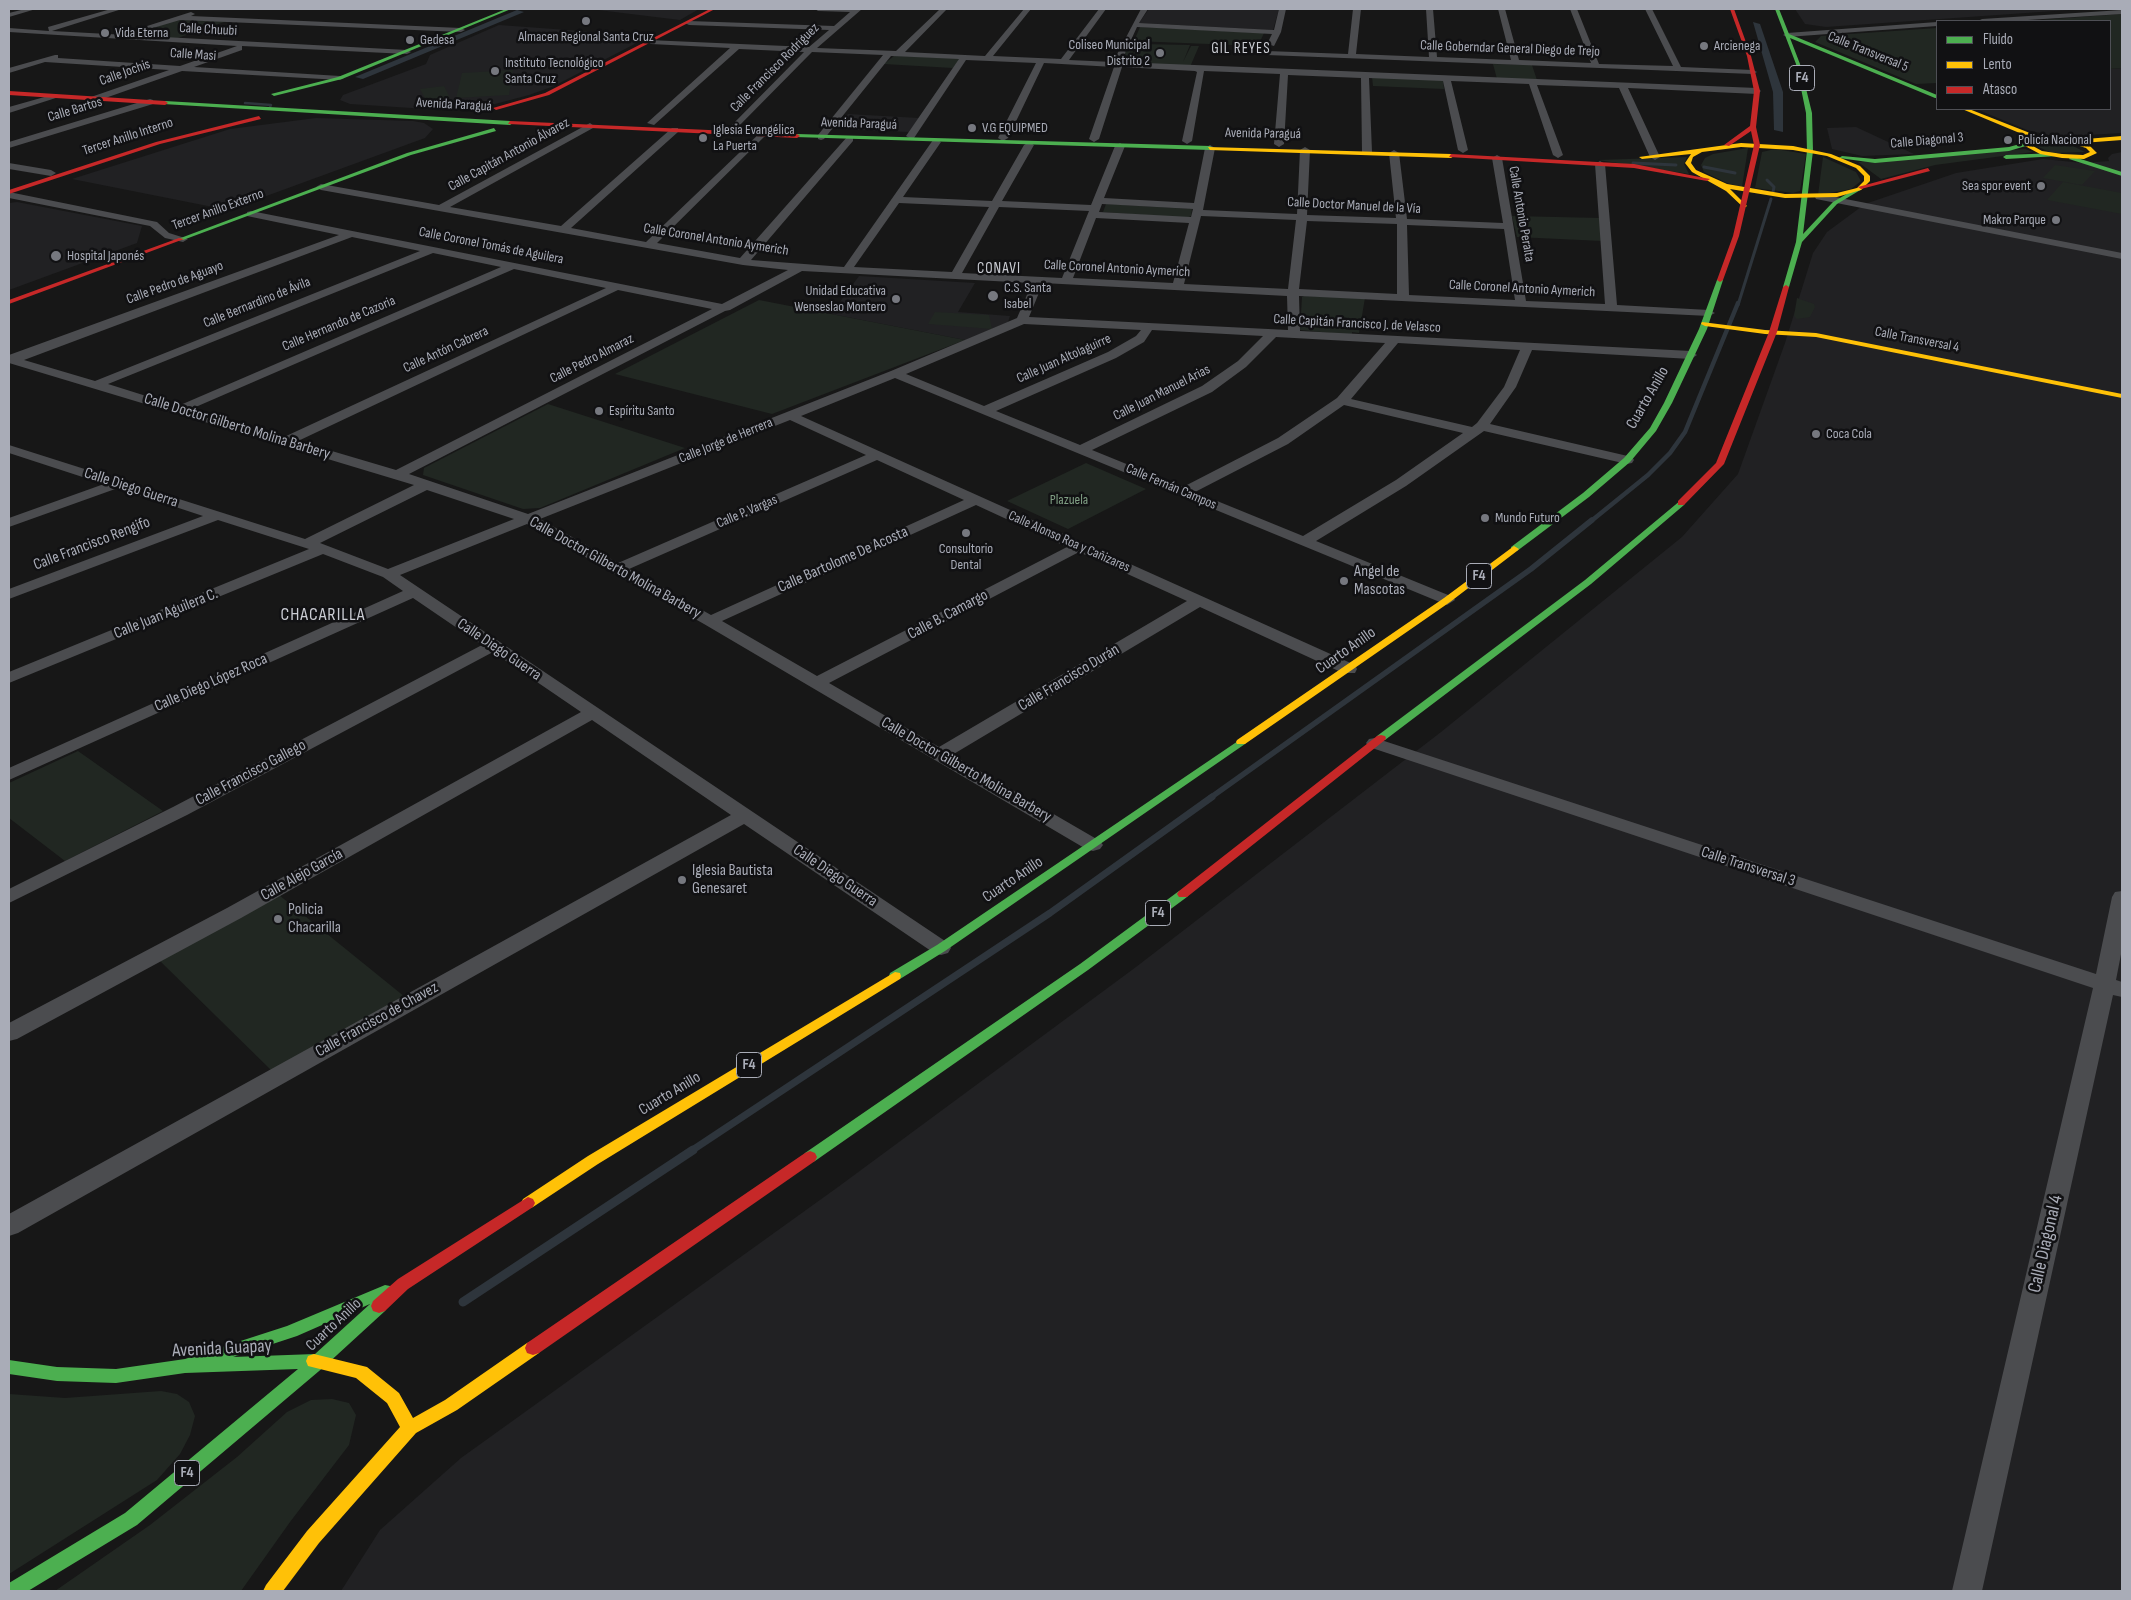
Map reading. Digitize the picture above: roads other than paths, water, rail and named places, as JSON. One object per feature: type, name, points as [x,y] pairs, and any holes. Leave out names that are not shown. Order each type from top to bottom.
[{"type":"main road","name":"Tercer Anillo Interno","points":[[9,191],[51,173],[208,121],[224,109],[257,96],[340,78],[510,9]]},
{"type":"main road","name":"Tercer Anillo Interno","points":[[224,109],[234,117],[259,118],[271,118],[304,111],[341,82],[520,9]]},
{"type":"main road","points":[[438,144],[452,121],[466,112],[488,109],[547,94],[713,9]]},
{"type":"main road","name":"Cuarto Anillo","points":[[12,1591],[131,1519],[319,1361],[403,1284],[593,1160],[942,948],[1447,600],[1586,495],[1627,460],[1653,429],[1691,355],[1707,319],[1736,236],[1744,206],[1757,145],[1753,127],[1757,91],[1744,22],[1732,9]]},
{"type":"main road","name":"F4","points":[[272,1591],[287,1574],[312,1537],[410,1428],[450,1405],[1084,967],[1211,873],[1375,743],[1588,582],[1690,496],[1720,464],[1774,332],[1799,242],[1810,150],[1809,113],[1798,64],[1777,9]]},
{"type":"main road","points":[[1767,23],[1782,24]]},
{"type":"main road","points":[[389,64],[461,30]]},
{"type":"main road","name":"Calle Transversal 5","points":[[1787,35],[1936,97]]},
{"type":"main road","name":"Avenida Paraguá","points":[[9,88],[188,98],[257,96],[466,112],[590,126],[762,134],[1186,141],[1367,149],[1394,153],[1600,164],[1665,170],[1711,180],[1747,191],[1805,196]]},
{"type":"main road","name":"Avenida Paraguá","points":[[9,93],[224,109],[304,111],[452,121],[526,118],[651,123],[823,135],[850,139],[936,142],[1305,150],[1463,150],[1609,158],[1655,157],[1727,146],[1757,145],[1810,150],[1829,155]]},
{"type":"main road","name":"Tercer Anillo Interno","points":[[257,96],[297,94],[319,100]]},
{"type":"main road","points":[[452,121],[468,128],[507,127],[526,118],[534,106],[547,94]]},
{"type":"main road","points":[[488,109],[523,110],[526,118]]},
{"type":"main road","points":[[1967,110],[2039,140],[2074,142],[2122,138]]},
{"type":"main road","points":[[271,118],[349,114]]},
{"type":"main road","name":"Tercer Anillo Interno","points":[[9,191],[158,143],[259,118]]},
{"type":"main road","name":"Tercer Anillo Externo","points":[[9,302],[438,144],[507,127]]},
{"type":"main road","points":[[1727,146],[1753,127]]},
{"type":"main road","name":"Calle Diagonal 3","points":[[1829,155],[1875,161],[2009,149],[2039,140]]},
{"type":"main road","points":[[2074,142],[2092,151],[2103,166]]},
{"type":"main road","points":[[2027,144],[2036,150],[2103,166],[2122,174]]},
{"type":"main road","points":[[2062,156],[2122,145]]},
{"type":"main road","points":[[1701,151],[1691,156],[1688,164],[1694,171],[1728,190],[1744,206]]},
{"type":"main road","points":[[1799,242],[1837,202],[1860,188],[1867,181],[1864,172],[1851,163],[1829,155]]},
{"type":"main road","name":"Calle Diagonal 3","points":[[1805,196],[1820,197],[1942,167],[2027,155],[2062,156]]},
{"type":"main road","points":[[9,191],[97,158]]},
{"type":"main road","name":"Calle Transversal 4","points":[[1707,319],[1727,327],[1816,335],[2122,396]]},
{"type":"main road","points":[[185,1366],[291,1331],[403,1284]]},
{"type":"main road","name":"Avenida Guapay","points":[[9,1367],[57,1374],[116,1376],[185,1366],[319,1361],[361,1372],[393,1398],[410,1428]]},
{"type":"street","points":[[9,15],[32,9]]},
{"type":"street","points":[[16,39],[118,9]]},
{"type":"street","points":[[88,46],[209,9]]},
{"type":"street","points":[[818,9],[857,10]]},
{"type":"street","points":[[898,54],[944,9]]},
{"type":"street","points":[[987,58],[1028,9]]},
{"type":"street","points":[[1064,61],[1103,9]]},
{"type":"street","points":[[1094,139],[1119,64],[1116,63],[1134,25],[1144,9]]},
{"type":"street","points":[[1261,62],[1277,32],[1283,9]]},
{"type":"street","points":[[1352,56],[1357,9]]},
{"type":"street","points":[[1430,9],[1434,59]]},
{"type":"street","points":[[1502,9],[1515,62]]},
{"type":"street","points":[[1574,9],[1596,65]]},
{"type":"street","points":[[1649,9],[1678,68]]},
{"type":"street","name":"Calle Francisco Rodriguez","points":[[734,128],[810,50],[857,10]]},
{"type":"street","points":[[1998,20],[2122,12]]},
{"type":"street","points":[[181,18],[461,30]]},
{"type":"street","points":[[689,22],[835,28]]},
{"type":"street","points":[[1787,35],[1936,24]]},
{"type":"street","points":[[1134,25],[1277,32]]},
{"type":"street","name":"Calle Chuubi","points":[[9,30],[114,38],[407,52]]},
{"type":"street","points":[[651,42],[1197,68],[1261,62],[1284,72],[1757,91]]},
{"type":"street","name":"Calle Jochis","points":[[94,99],[250,45]]},
{"type":"street","points":[[651,123],[736,47]]},
{"type":"street","points":[[9,71],[70,52]]},
{"type":"street","points":[[823,135],[888,54]]},
{"type":"street","name":"Calle Goberndar General Diego de Trejo","points":[[1261,62],[1352,56],[1753,72]]},
{"type":"street","points":[[911,136],[964,57]]},
{"type":"street","name":"Calle Masi","points":[[44,60],[340,78]]},
{"type":"street","points":[[1003,138],[1041,60]]},
{"type":"street","points":[[1537,64],[1543,82]]},
{"type":"street","points":[[1186,141],[1200,72],[1197,68]]},
{"type":"street","points":[[1279,144],[1284,72]]},
{"type":"street","points":[[1365,76],[1367,149]]},
{"type":"street","points":[[1446,78],[1463,150]]},
{"type":"street","points":[[1532,82],[1558,156]]},
{"type":"street","points":[[1622,85],[1655,157]]},
{"type":"street","points":[[9,110],[58,96]]},
{"type":"street","name":"Calle Bartos","points":[[9,145],[150,102]]},
{"type":"street","name":"Calle Capitán Antonio Álvarez","points":[[441,208],[590,126]]},
{"type":"street","points":[[563,230],[675,130]]},
{"type":"street","points":[[649,245],[762,134]]},
{"type":"street","points":[[742,262],[850,139]]},
{"type":"street","points":[[847,270],[936,142]]},
{"type":"street","points":[[955,276],[997,204],[1028,144]]},
{"type":"street","points":[[1066,281],[1120,146]]},
{"type":"street","points":[[1178,287],[1197,213],[1210,148]]},
{"type":"street","points":[[1294,335],[1293,293],[1302,217],[1305,150]]},
{"type":"street","points":[[1394,153],[1402,222],[1403,298]]},
{"type":"street","name":"Calle Antonio Peralta","points":[[1497,158],[1521,303]]},
{"type":"street","points":[[1600,164],[1611,308]]},
{"type":"street","points":[[9,166],[51,173]]},
{"type":"street","name":"Calle Coronel Antonio Aymerich","points":[[321,188],[742,262],[800,268],[1611,308],[1707,319]]},
{"type":"street","points":[[9,191],[153,224],[165,235],[183,239]]},
{"type":"street","points":[[1820,197],[1837,202],[2122,256]]},
{"type":"street","name":"Calle Doctor Manuel de la Vía","points":[[896,200],[1509,226]]},
{"type":"street","points":[[1096,208],[1197,213]]},
{"type":"street","name":"Calle Coronel Tomás de Aguilera","points":[[252,214],[726,308]]},
{"type":"street","name":"Calle Pedro de Aguayo","points":[[10,359],[349,234]]},
{"type":"street","name":"Calle Bernardino de Ávila","points":[[95,385],[431,250]]},
{"type":"street","name":"Calle Hernando de Cazoria","points":[[179,410],[512,266]]},
{"type":"street","name":"Calle Pedro Almaraz","points":[[397,475],[726,308],[800,268]]},
{"type":"street","points":[[1022,320],[1038,280]]},
{"type":"street","name":"Calle Antón Cabrera","points":[[287,441],[618,286]]},
{"type":"street","name":"Calle Capitán Francisco J. de Velasco","points":[[1022,320],[1527,348],[1691,355]]},
{"type":"street","name":"Calle Jorge de Herrera","points":[[388,574],[529,520],[895,374],[1022,320]]},
{"type":"street","name":"Calle Juan Altolaguirre","points":[[986,410],[1112,355],[1140,339],[1148,328]]},
{"type":"street","name":"Calle Juan Manuel Arias","points":[[1081,450],[1207,389],[1242,364],[1272,334]]},
{"type":"street","points":[[1184,492],[1283,441],[1342,401],[1394,340]]},
{"type":"street","points":[[1304,542],[1401,483],[1479,429],[1510,386],[1527,348]]},
{"type":"street","name":"Calle Doctor Gilberto Molina Barbery","points":[[10,359],[397,475],[529,520],[710,620],[1094,845]]},
{"type":"street","name":"Calle Fernán Campos","points":[[895,374],[1447,600]]},
{"type":"street","points":[[1342,401],[1627,460]]},
{"type":"street","name":"Calle Alonso Roa y Cañizares","points":[[789,415],[1349,669]]},
{"type":"street","name":"Calle Diego Guerra","points":[[11,451],[119,483],[216,516],[323,549],[388,574],[942,948]]},
{"type":"street","name":"Calle P. Vargas","points":[[616,569],[878,455]]},
{"type":"street","points":[[9,522],[119,483]]},
{"type":"street","points":[[306,544],[426,485]]},
{"type":"street","name":"Calle Bartolome De Acosta","points":[[710,620],[977,500]]},
{"type":"street","name":"Calle Francisco Rengifo","points":[[9,594],[216,516]]},
{"type":"street","name":"Calle B. Camargo","points":[[817,683],[1080,546]]},
{"type":"street","name":"Calle Juan Aguilera C.","points":[[9,678],[323,549]]},
{"type":"street","name":"Calle Diego López Roca","points":[[9,775],[414,592]]},
{"type":"street","name":"Calle Francisco Durán","points":[[939,755],[1199,601]]},
{"type":"street","name":"Calle Francisco Gallego","points":[[9,897],[180,811],[492,646]]},
{"type":"street","name":"Calle Alejo García","points":[[9,1033],[272,892],[592,713]]},
{"type":"street","name":"Calle Transversal 3","points":[[1375,743],[2113,987]]},
{"type":"street","name":"Calle Francisco de Chavez","points":[[9,1226],[745,815]]},
{"type":"street","name":"Calle Diagonal 4","points":[[1967,1591],[2113,987],[2122,897]]},
{"type":"waterway","points":[[360,77],[520,12]]},
{"type":"waterway","points":[[1756,24],[1778,92],[1779,130]]},
{"type":"waterway","points":[[245,103],[271,105],[270,107]]},
{"type":"waterway","points":[[1633,163],[1676,165]]},
{"type":"waterway","points":[[1704,167],[1735,173]]},
{"type":"waterway","points":[[1767,180],[1774,187],[1773,192]]},
{"type":"waterway","points":[[1738,305],[1771,199]]},
{"type":"waterway","points":[[1590,522],[1648,475],[1670,453],[1685,432],[1738,303]]},
{"type":"waterway","points":[[1210,798],[1531,569],[1592,520]]},
{"type":"waterway","points":[[691,1151],[1050,913],[1212,797]]},
{"type":"waterway","points":[[463,1302],[693,1150]]},
{"type":"place","name":"Almacen Regional Santa Cruz","points":[[586,21]]},
{"type":"place","name":"Vida Eterna","points":[[105,33]]},
{"type":"place","name":"Gedesa","points":[[410,40]]},
{"type":"place","name":"Arcienega","points":[[1704,46]]},
{"type":"place","name":"Coliseo Municipal Distrito 2","points":[[1160,53]]},
{"type":"place","name":"Instituto Tecnológico Santa Cruz","points":[[495,71]]},
{"type":"place","name":"V.G EQUIPMED","points":[[972,128]]},
{"type":"place","name":"Iglesia Evangélica La Puerta","points":[[703,138]]},
{"type":"place","name":"Policía Nacional","points":[[2008,140]]},
{"type":"place","name":"Sea spor event","points":[[2041,186]]},
{"type":"place","name":"Makro Parque","points":[[2056,220]]},
{"type":"place","name":"Hospital Japonés","points":[[56,256]]},
{"type":"place","name":"C.S. Santa Isabel","points":[[993,296]]},
{"type":"place","name":"Unidad Educativa Wenseslao Montero","points":[[896,299]]},
{"type":"place","name":"Espíritu Santo","points":[[599,411]]},
{"type":"place","name":"Coca Cola","points":[[1816,434]]},
{"type":"place","name":"Mundo Futuro","points":[[1485,518]]},
{"type":"place","name":"Consultorio Dental","points":[[966,533]]},
{"type":"place","name":"Angel de Mascotas","points":[[1344,581]]},
{"type":"place","name":"Iglesia Bautista Genesaret","points":[[682,880]]},
{"type":"place","name":"Policia Chacarilla","points":[[278,919]]},
{"type":"district","name":"GIL REYES","points":[[1241,49]]},
{"type":"district","name":"CONAVI","points":[[999,269]]},
{"type":"district","name":"CHACARILLA","points":[[323,615]]},
{"type":"park label","name":"Plazuela","points":[[1069,500]]}]
